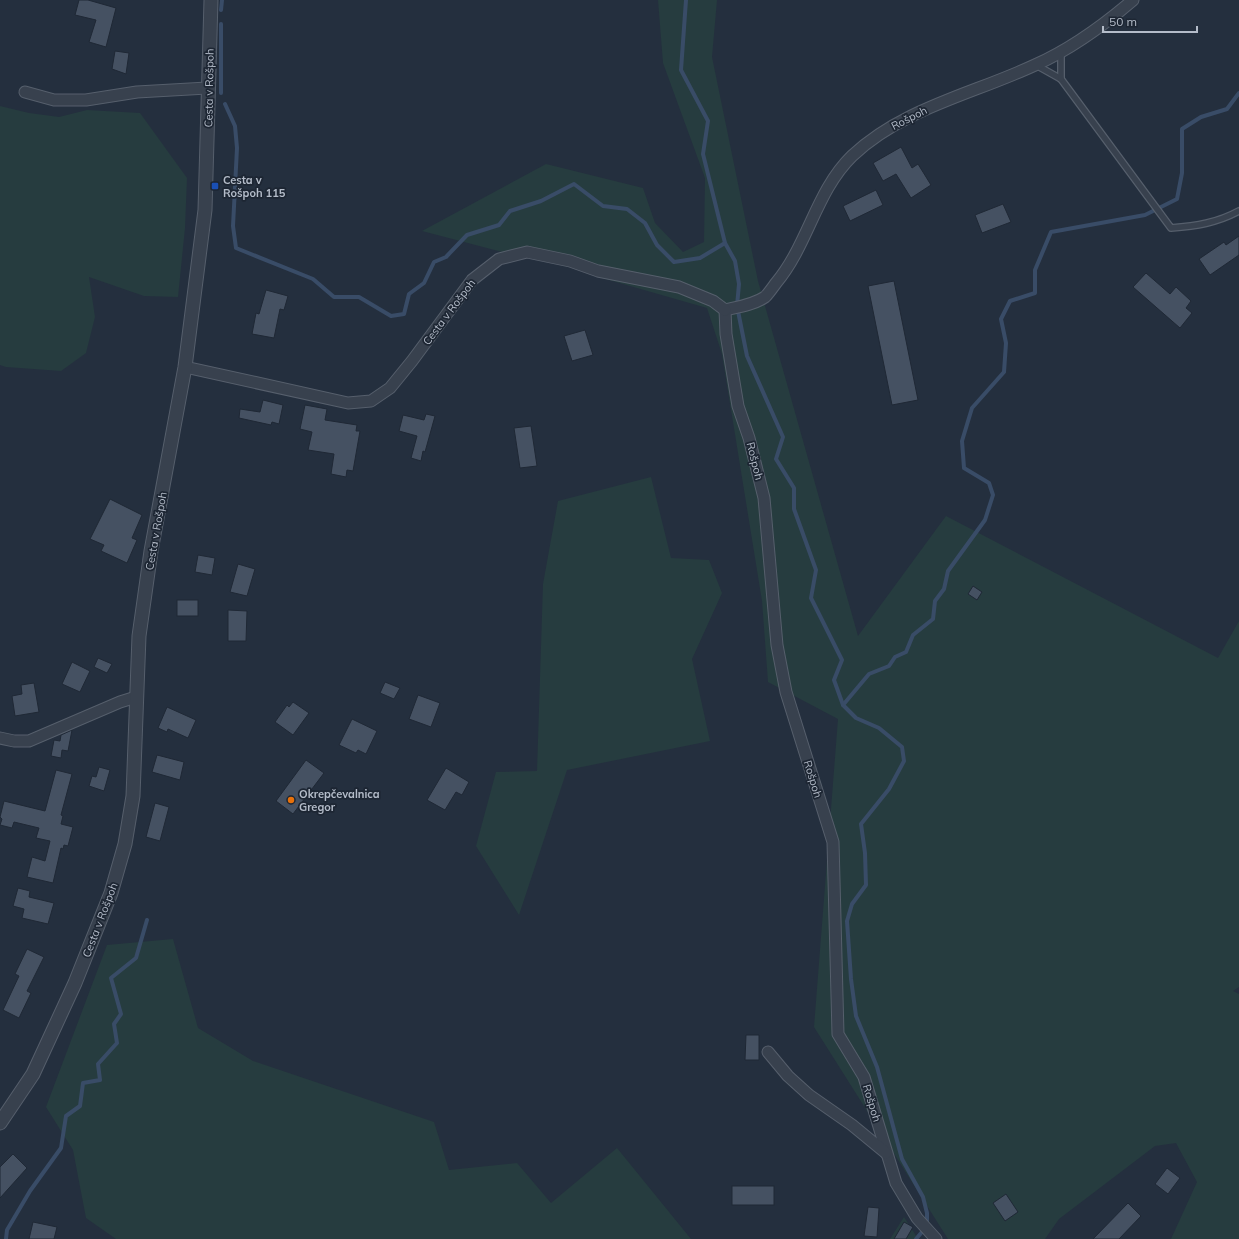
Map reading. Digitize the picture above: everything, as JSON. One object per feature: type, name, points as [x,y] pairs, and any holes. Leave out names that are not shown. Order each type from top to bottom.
[{"type":"street","name":"Cesta v Rošpoh","points":[[0,1123],[33,1074],[75,983],[111,893],[125,844],[133,796],[137,738],[136,697],[139,636],[150,559],[185,366],[205,210],[208,158],[207,88],[211,0]]},
{"type":"street","name":"Rošpoh","points":[[936,1238],[917,1218],[896,1183],[864,1077],[838,1034],[832,842],[786,692],[777,645],[764,498],[749,438],[738,406],[726,334],[729,309],[747,306],[765,297],[790,263],[821,200],[838,171],[867,143],[888,128],[916,113],[1036,65],[1062,51],[1134,0]]},
{"type":"street","points":[[25,92],[54,100],[86,100],[137,92],[207,88]]},
{"type":"street","name":"Cesta v Rošpoh","points":[[185,366],[348,403],[371,400],[390,388],[472,280],[499,259],[527,252],[570,261],[598,271],[679,287],[729,309]]},
{"type":"street","points":[[0,738],[14,741],[29,741],[120,702],[136,697]]},
{"type":"street","points":[[768,1052],[788,1076],[809,1095],[852,1125],[886,1153]]},
{"type":"lane","points":[[1061,79],[1062,51]]},
{"type":"lane","points":[[1036,65],[1061,79],[1171,228],[1193,227],[1220,220],[1239,211]]},
{"type":"green space","points":[[658,0],[717,0],[712,57],[758,281],[858,636],[946,516],[1218,658],[1239,621],[1239,987],[1233,991],[1239,994],[1239,1239],[1171,1239],[1197,1182],[1176,1143],[1155,1146],[1059,1219],[1045,1239],[948,1239],[814,1027],[838,719],[768,682],[762,601],[722,354],[707,308],[595,276],[567,265],[506,253],[422,231],[546,164],[643,188],[655,223],[683,252],[704,242],[705,178],[663,63]]},
{"type":"green space","points":[[0,106],[29,113],[59,117],[87,110],[140,113],[187,178],[185,228],[178,297],[144,296],[89,277],[95,317],[86,353],[61,371],[6,367],[0,365]]},
{"type":"green space","points":[[651,477],[671,558],[709,560],[722,593],[692,659],[710,741],[567,770],[519,915],[476,846],[496,772],[537,771],[543,584],[558,501]]},
{"type":"green space","points":[[173,939],[198,1028],[253,1061],[434,1122],[449,1170],[517,1163],[551,1203],[617,1148],[691,1239],[116,1239],[86,1218],[73,1150],[46,1107],[107,945]]},
{"type":"green space","points":[[904,1217],[918,1239],[890,1239]]},
{"type":"building","points":[[79,0],[88,0],[116,8],[106,47],[89,42],[96,20],[75,15]]},
{"type":"building","points":[[115,51],[129,53],[126,74],[112,69]]},
{"type":"building","points":[[901,147],[912,168],[918,164],[931,185],[911,198],[896,174],[883,181],[873,163]]},
{"type":"building","points":[[876,190],[883,205],[850,221],[843,206]]},
{"type":"building","points":[[1003,204],[1011,222],[982,233],[975,215]]},
{"type":"building","points":[[1239,236],[1239,255],[1210,275],[1199,259],[1224,242],[1226,245]]},
{"type":"building","points":[[1146,273],[1170,294],[1176,287],[1191,301],[1186,308],[1192,313],[1180,328],[1133,287]]},
{"type":"building","points":[[894,281],[918,400],[892,405],[868,286]]},
{"type":"building","points":[[266,290],[288,296],[284,310],[280,309],[274,338],[252,334],[256,313],[259,314]]},
{"type":"building","points":[[585,330],[593,355],[572,361],[564,336]]},
{"type":"building","points":[[263,400],[283,405],[279,424],[272,422],[271,425],[239,418],[240,409],[260,412]]},
{"type":"building","points":[[305,405],[327,409],[325,420],[357,425],[356,431],[360,431],[353,471],[347,470],[346,477],[331,474],[334,454],[308,450],[312,432],[300,429]]},
{"type":"building","points":[[426,414],[435,416],[421,461],[411,458],[417,436],[399,431],[403,415],[424,420]]},
{"type":"building","points":[[531,426],[537,466],[520,468],[514,428]]},
{"type":"building","points":[[110,499],[142,515],[132,538],[137,540],[127,563],[101,551],[104,545],[90,539]]},
{"type":"building","points":[[198,555],[215,558],[212,575],[195,572]]},
{"type":"building","points":[[238,564],[255,569],[247,596],[230,592]]},
{"type":"building","points":[[973,586],[982,592],[977,600],[968,594]]},
{"type":"building","points":[[177,600],[198,600],[198,616],[177,616]]},
{"type":"building","points":[[228,610],[247,611],[246,641],[228,641]]},
{"type":"building","points":[[98,658],[112,664],[107,673],[94,667]]},
{"type":"building","points":[[72,662],[90,671],[80,692],[62,684]]},
{"type":"building","points":[[385,682],[400,688],[394,699],[380,693]]},
{"type":"building","points":[[34,683],[39,712],[15,716],[12,696],[22,694],[21,685]]},
{"type":"building","points":[[418,695],[440,703],[431,727],[409,719]]},
{"type":"building","points":[[293,702],[309,713],[293,735],[275,722],[287,705],[289,707]]},
{"type":"building","points":[[167,707],[196,720],[188,738],[168,729],[167,732],[158,728]]},
{"type":"building","points":[[352,719],[377,731],[366,754],[358,750],[356,753],[339,745]]},
{"type":"building","points":[[72,730],[68,751],[62,750],[61,758],[51,756],[54,740],[60,741],[61,735]]},
{"type":"building","points":[[157,755],[184,762],[180,780],[152,772]]},
{"type":"building","points":[[306,760],[324,773],[293,814],[276,801]]},
{"type":"building","points":[[99,767],[110,770],[104,791],[89,786],[92,776],[96,777]]},
{"type":"building","points":[[446,768],[469,782],[462,795],[456,792],[445,810],[427,800]]},
{"type":"building","points":[[56,770],[72,774],[61,815],[63,816],[61,824],[73,827],[68,846],[64,845],[63,849],[61,848],[53,883],[27,877],[32,857],[45,861],[50,841],[36,838],[39,828],[14,822],[12,828],[0,825],[2,819],[0,817],[4,801],[45,811]]},
{"type":"building","points":[[155,803],[169,807],[160,841],[146,837]]},
{"type":"building","points":[[18,888],[30,891],[29,897],[54,903],[48,924],[22,918],[24,909],[13,906]]},
{"type":"building","points":[[27,949],[44,957],[27,991],[31,993],[19,1018],[3,1010],[19,976],[15,974]]},
{"type":"building","points":[[746,1035],[759,1035],[759,1060],[745,1060]]},
{"type":"building","points":[[13,1154],[27,1168],[0,1198],[0,1167]]},
{"type":"building","points":[[1167,1168],[1180,1178],[1168,1194],[1155,1184]]},
{"type":"building","points":[[732,1186],[774,1186],[774,1205],[732,1205]]},
{"type":"building","points":[[1006,1194],[1018,1212],[1005,1221],[993,1203]]},
{"type":"building","points":[[1128,1203],[1141,1216],[1119,1239],[1093,1239]]},
{"type":"building","points":[[868,1207],[879,1208],[877,1237],[864,1236]]},
{"type":"building","points":[[33,1222],[57,1227],[54,1239],[29,1239]]},
{"type":"building","points":[[904,1222],[913,1227],[906,1239],[894,1239]]},
{"type":"waterway","points":[[221,10],[222,0]]},
{"type":"waterway","points":[[686,0],[681,70],[708,121],[703,154],[725,243],[735,261],[739,284],[737,306],[747,356],[783,437],[776,459],[794,488],[794,509],[816,570],[811,598],[842,660],[834,680],[843,705],[856,718],[879,728],[902,747],[904,761],[889,789],[861,824],[865,853],[866,885],[852,904],[847,921],[851,979],[856,1016],[877,1067],[902,1159],[923,1197],[927,1213],[927,1226],[916,1239]]},
{"type":"waterway","points":[[221,24],[221,93]]},
{"type":"waterway","points":[[843,705],[869,674],[889,666],[895,657],[906,652],[913,635],[933,619],[935,601],[944,589],[948,571],[985,520],[993,495],[989,483],[964,468],[962,441],[972,408],[1004,372],[1006,343],[1001,319],[1010,301],[1035,293],[1035,270],[1051,232],[1145,215],[1177,199],[1182,173],[1182,129],[1201,117],[1227,109],[1239,93]]},
{"type":"waterway","points":[[225,104],[235,126],[237,148],[233,226],[236,248],[313,279],[334,297],[359,297],[391,316],[404,314],[409,294],[424,283],[434,262],[446,257],[467,235],[499,225],[510,211],[541,201],[574,184],[603,206],[627,209],[645,223],[657,245],[674,262],[700,258],[725,243]]},
{"type":"waterway","points":[[6,1239],[7,1230],[30,1191],[61,1148],[66,1116],[80,1106],[83,1083],[100,1080],[98,1064],[117,1043],[114,1024],[121,1014],[111,978],[136,958],[147,920]]},
{"type":"place","name":"Cesta v Rošpoh 115","points":[[215,186]]},
{"type":"place","name":"Okrepčevalnica Gregor","points":[[291,800]]}]
